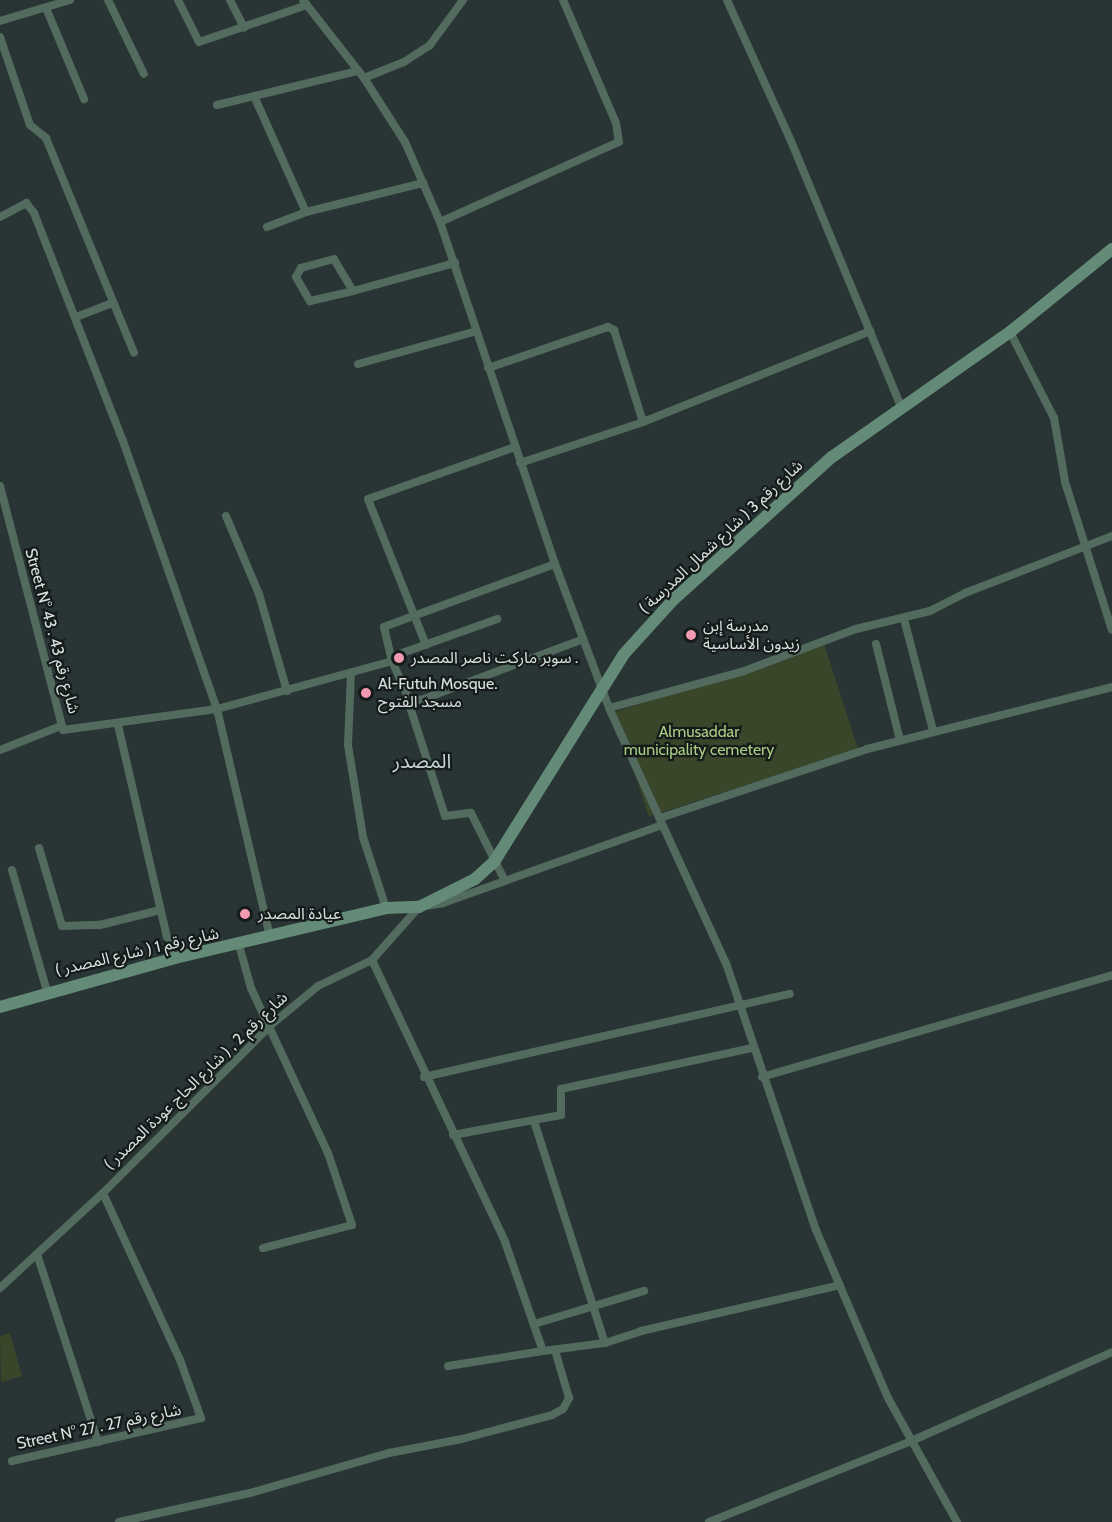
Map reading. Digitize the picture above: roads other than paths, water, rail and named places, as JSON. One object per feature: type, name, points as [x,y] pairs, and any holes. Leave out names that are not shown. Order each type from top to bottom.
[{"type":"street","points":[[0,21],[70,0]]},
{"type":"street","points":[[108,0],[144,74]]},
{"type":"street","points":[[178,0],[199,42],[244,28],[305,3],[361,74],[405,142],[440,222],[455,264],[520,464],[582,639],[609,708],[726,963],[762,1077],[816,1230],[909,1442],[957,1522]]},
{"type":"street","points":[[230,0],[244,28]]},
{"type":"street","points":[[217,105],[361,74],[404,62],[430,45],[463,0]]},
{"type":"street","points":[[440,222],[619,142],[616,123],[563,0]]},
{"type":"street","points":[[727,0],[871,331],[901,406]]},
{"type":"street","points":[[46,8],[84,99]]},
{"type":"street","points":[[0,37],[30,125],[46,138],[111,303],[134,353]]},
{"type":"street","points":[[254,96],[306,212]]},
{"type":"street","points":[[267,227],[306,212],[423,183]]},
{"type":"street","points":[[0,217],[26,203],[34,213],[76,317],[217,709],[270,937]]},
{"type":"street","name":"شارع رقم 3 ( شارع شمال المدرسة )","points":[[419,907],[475,879],[494,862],[603,691],[624,654],[673,600],[815,471],[901,406],[1010,332],[1112,249]]},
{"type":"street","points":[[353,291],[334,259],[301,268],[296,277],[310,301],[353,291],[455,264]]},
{"type":"street","points":[[76,317],[111,303]]},
{"type":"street","points":[[488,368],[608,327],[614,330],[643,422]]},
{"type":"street","points":[[358,364],[477,331]]},
{"type":"street","points":[[520,464],[643,422],[871,331]]},
{"type":"street","points":[[1010,332],[1053,418],[1065,482],[1112,630]]},
{"type":"street","points":[[426,645],[417,616],[368,499],[515,447]]},
{"type":"street","name":"Street N° 43 . شارع رقم 43","points":[[0,486],[63,730],[118,725],[217,709],[351,673],[497,619]]},
{"type":"street","points":[[226,516],[259,594],[287,691]]},
{"type":"street","points":[[609,708],[744,671],[856,629],[904,619],[1085,544],[1112,536]]},
{"type":"street","points":[[555,564],[384,627],[392,659],[408,697],[422,700],[582,639]]},
{"type":"street","points":[[904,619],[933,730]]},
{"type":"street","points":[[876,644],[900,740]]},
{"type":"street","points":[[351,673],[348,745],[363,837],[386,908]]},
{"type":"street","name":"شارع رقم 1 ( شارع المصدر )","points":[[0,1007],[47,991],[386,908],[419,907],[443,903],[661,821],[678,809],[933,730],[1112,687]]},
{"type":"street","points":[[413,698],[411,710],[446,816],[471,813],[505,881]]},
{"type":"street","points":[[118,725],[172,959]]},
{"type":"street","points":[[0,750],[62,726]]},
{"type":"street","points":[[39,848],[62,926],[100,925],[160,910]]},
{"type":"street","points":[[12,870],[47,991]]},
{"type":"street","name":"شارع رقم 2 , ( شارع الحاج عودة المصدر )","points":[[0,1288],[103,1193],[271,1025],[318,986],[372,960],[419,907]]},
{"type":"street","points":[[239,945],[251,988],[271,1025],[328,1153],[352,1225],[262,1248]]},
{"type":"street","points":[[372,960],[424,1077],[505,1242],[543,1351]]},
{"type":"street","points":[[762,1077],[1112,975]]},
{"type":"street","points":[[424,1077],[790,994]]},
{"type":"street","points":[[453,1135],[561,1115],[561,1089],[753,1048]]},
{"type":"street","points":[[534,1121],[605,1343]]},
{"type":"street","name":"Street N° 27 . شارع رقم 27","points":[[12,1461],[201,1419],[180,1360],[103,1193]]},
{"type":"street","points":[[37,1254],[98,1442]]},
{"type":"street","points":[[448,1366],[605,1343],[840,1285]]},
{"type":"street","points":[[534,1324],[644,1291]]},
{"type":"street","points":[[119,1522],[250,1493],[389,1454],[462,1439],[552,1415],[563,1409],[569,1398],[555,1350]]},
{"type":"street","points":[[709,1522],[909,1442],[1112,1352]]},
{"type":"place","name":"مدرسة إبن زيدون الأساسية","points":[[691,635]]},
{"type":"place","name":"سوبر ماركت ناصر المصدر .","points":[[399,658]]},
{"type":"place","name":"Al-Futuh Mosque. مسجد الفتوح","points":[[366,693]]},
{"type":"place","name":"عيادة المصدر","points":[[245,914]]},
{"type":"district","name":"المصدر","points":[[422,761]]},
{"type":"park label","name":"Almusaddar municipality cemetery","points":[[699,741]]}]
